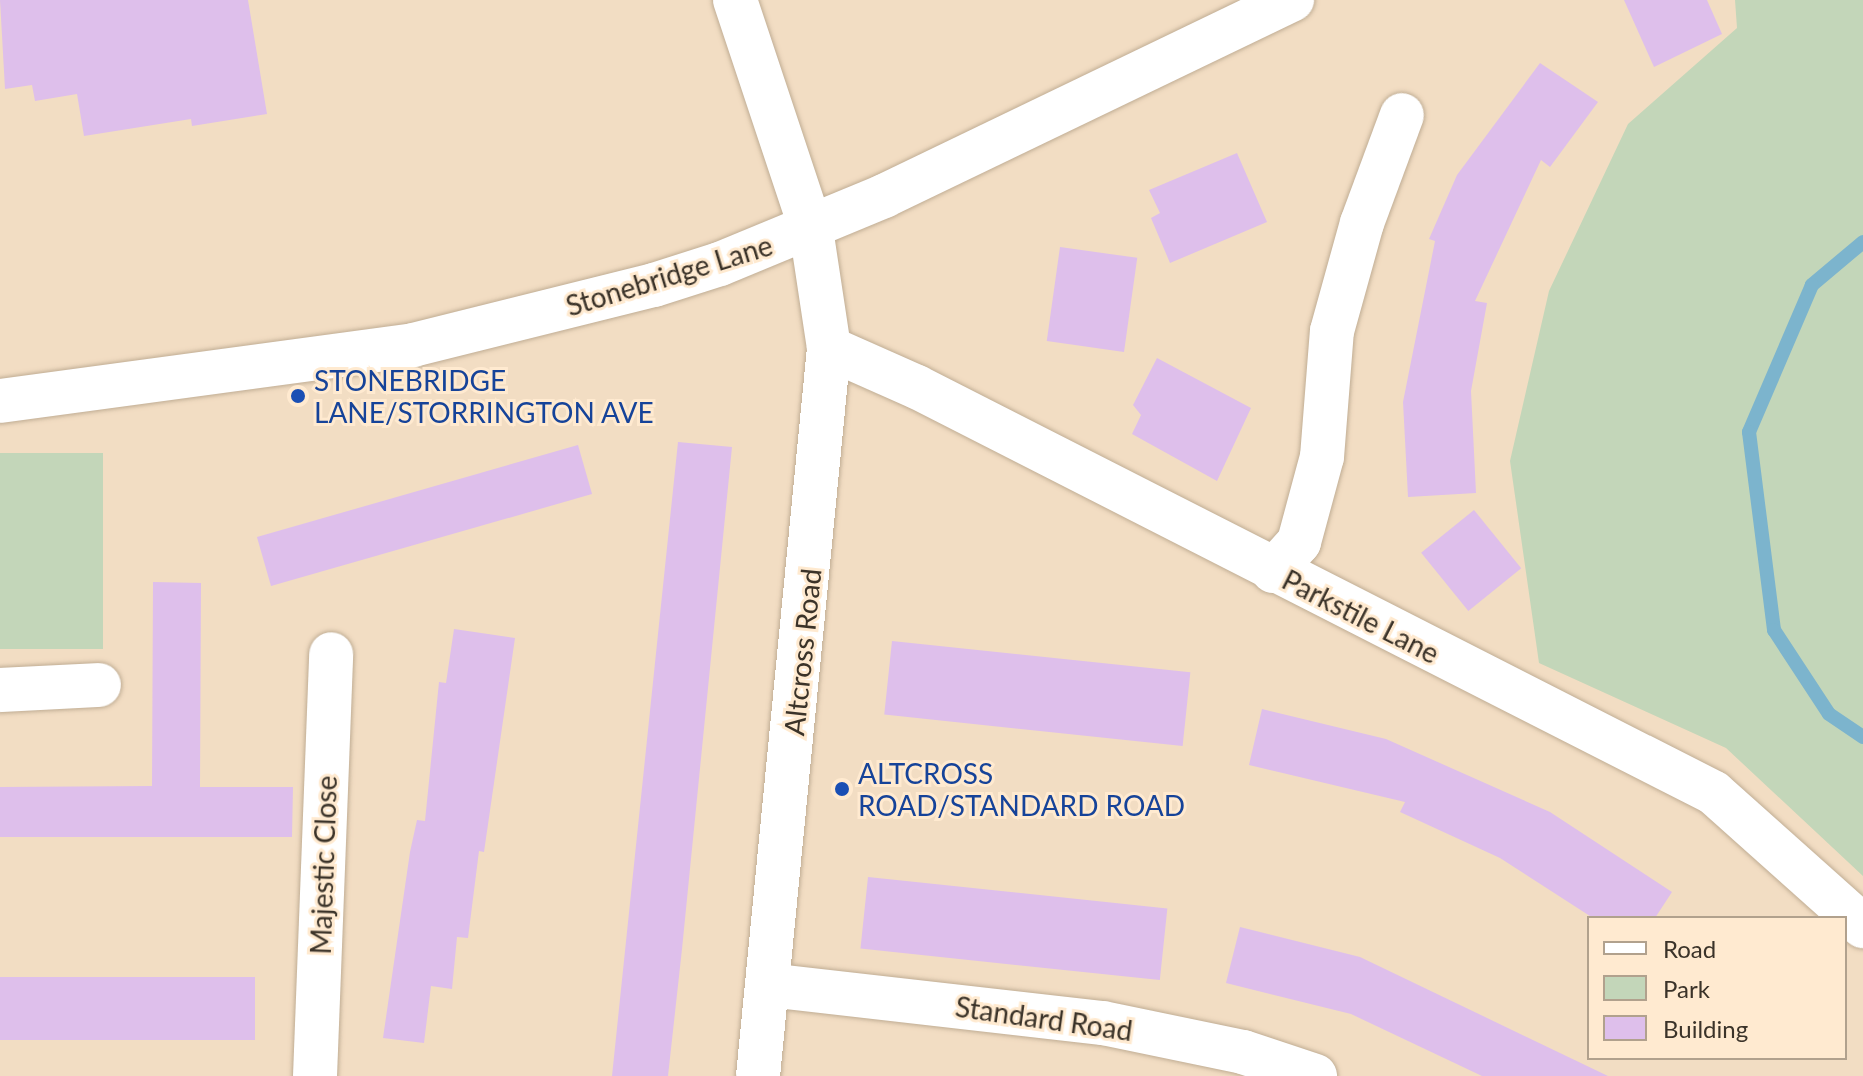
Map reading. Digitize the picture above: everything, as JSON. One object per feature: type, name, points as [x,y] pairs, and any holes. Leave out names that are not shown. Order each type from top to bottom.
[{"type":"street","name":"Altcross Road","points":[[735,0],[811,229],[829,348],[758,1076]]},
{"type":"street","name":"Stonebridge Lane","points":[[0,401],[413,345],[654,285],[811,229],[1292,0]]},
{"type":"street","points":[[1273,571],[1299,542],[1322,457],[1332,331],[1362,223],[1402,115]]},
{"type":"street","name":"Parkstile Lane","points":[[829,348],[917,387],[1714,793],[1863,926]]},
{"type":"street","name":"Majestic Close","points":[[315,1076],[331,654]]},
{"type":"street","points":[[0,690],[99,685]]},
{"type":"street","name":"Standard Road","points":[[768,985],[1103,1023],[1240,1064],[1315,1076]]},
{"type":"green space","points":[[1735,0],[1863,0],[1863,876],[1726,748],[1539,663],[1510,461],[1549,291],[1628,124],[1737,28]]},
{"type":"green space","points":[[0,453],[103,453],[103,649],[0,649]]},
{"type":"building","points":[[0,0],[248,0],[267,114],[192,126],[191,119],[84,136],[77,94],[35,101],[32,85],[5,89]]},
{"type":"building","points":[[1624,0],[1707,0],[1722,34],[1654,67]]},
{"type":"building","points":[[1540,63],[1598,102],[1550,167],[1541,160],[1475,301],[1487,303],[1471,391],[1476,493],[1408,497],[1403,402],[1435,241],[1429,239],[1457,175]]},
{"type":"building","points":[[1237,153],[1267,222],[1170,263],[1151,218],[1160,213],[1149,190]]},
{"type":"building","points":[[1060,247],[1137,258],[1124,352],[1047,341]]},
{"type":"building","points":[[1157,358],[1251,408],[1217,481],[1132,434],[1141,415],[1133,405]]},
{"type":"building","points":[[678,442],[732,447],[682,949],[668,1076],[612,1076]]},
{"type":"building","points":[[578,445],[592,494],[271,586],[257,537]]},
{"type":"building","points":[[1474,510],[1521,568],[1468,611],[1421,553]]},
{"type":"building","points":[[153,582],[201,583],[200,787],[293,787],[292,837],[0,837],[0,787],[152,786]]},
{"type":"building","points":[[454,629],[515,638],[484,852],[479,851],[468,938],[457,937],[452,989],[431,986],[424,1043],[383,1038],[410,852],[417,820],[425,821],[439,682],[446,683]]},
{"type":"building","points":[[892,641],[1190,672],[1183,746],[884,715]]},
{"type":"building","points":[[1262,709],[1386,739],[1550,812],[1672,892],[1656,916],[1590,916],[1500,858],[1400,812],[1405,802],[1249,765]]},
{"type":"building","points":[[868,877],[1167,908],[1160,980],[860,949]]},
{"type":"building","points":[[1240,927],[1360,957],[1608,1076],[1482,1076],[1351,1014],[1226,983]]},
{"type":"building","points":[[0,977],[255,977],[255,1040],[0,1040]]},
{"type":"waterway","points":[[1863,242],[1812,285],[1749,432],[1774,630],[1829,714],[1863,737]]},
{"type":"place","name":"STONEBRIDGE LANE/STORRINGTON AVE","points":[[298,396]]},
{"type":"place","name":"ALTCROSS ROAD/STANDARD ROAD","points":[[842,789]]}]
